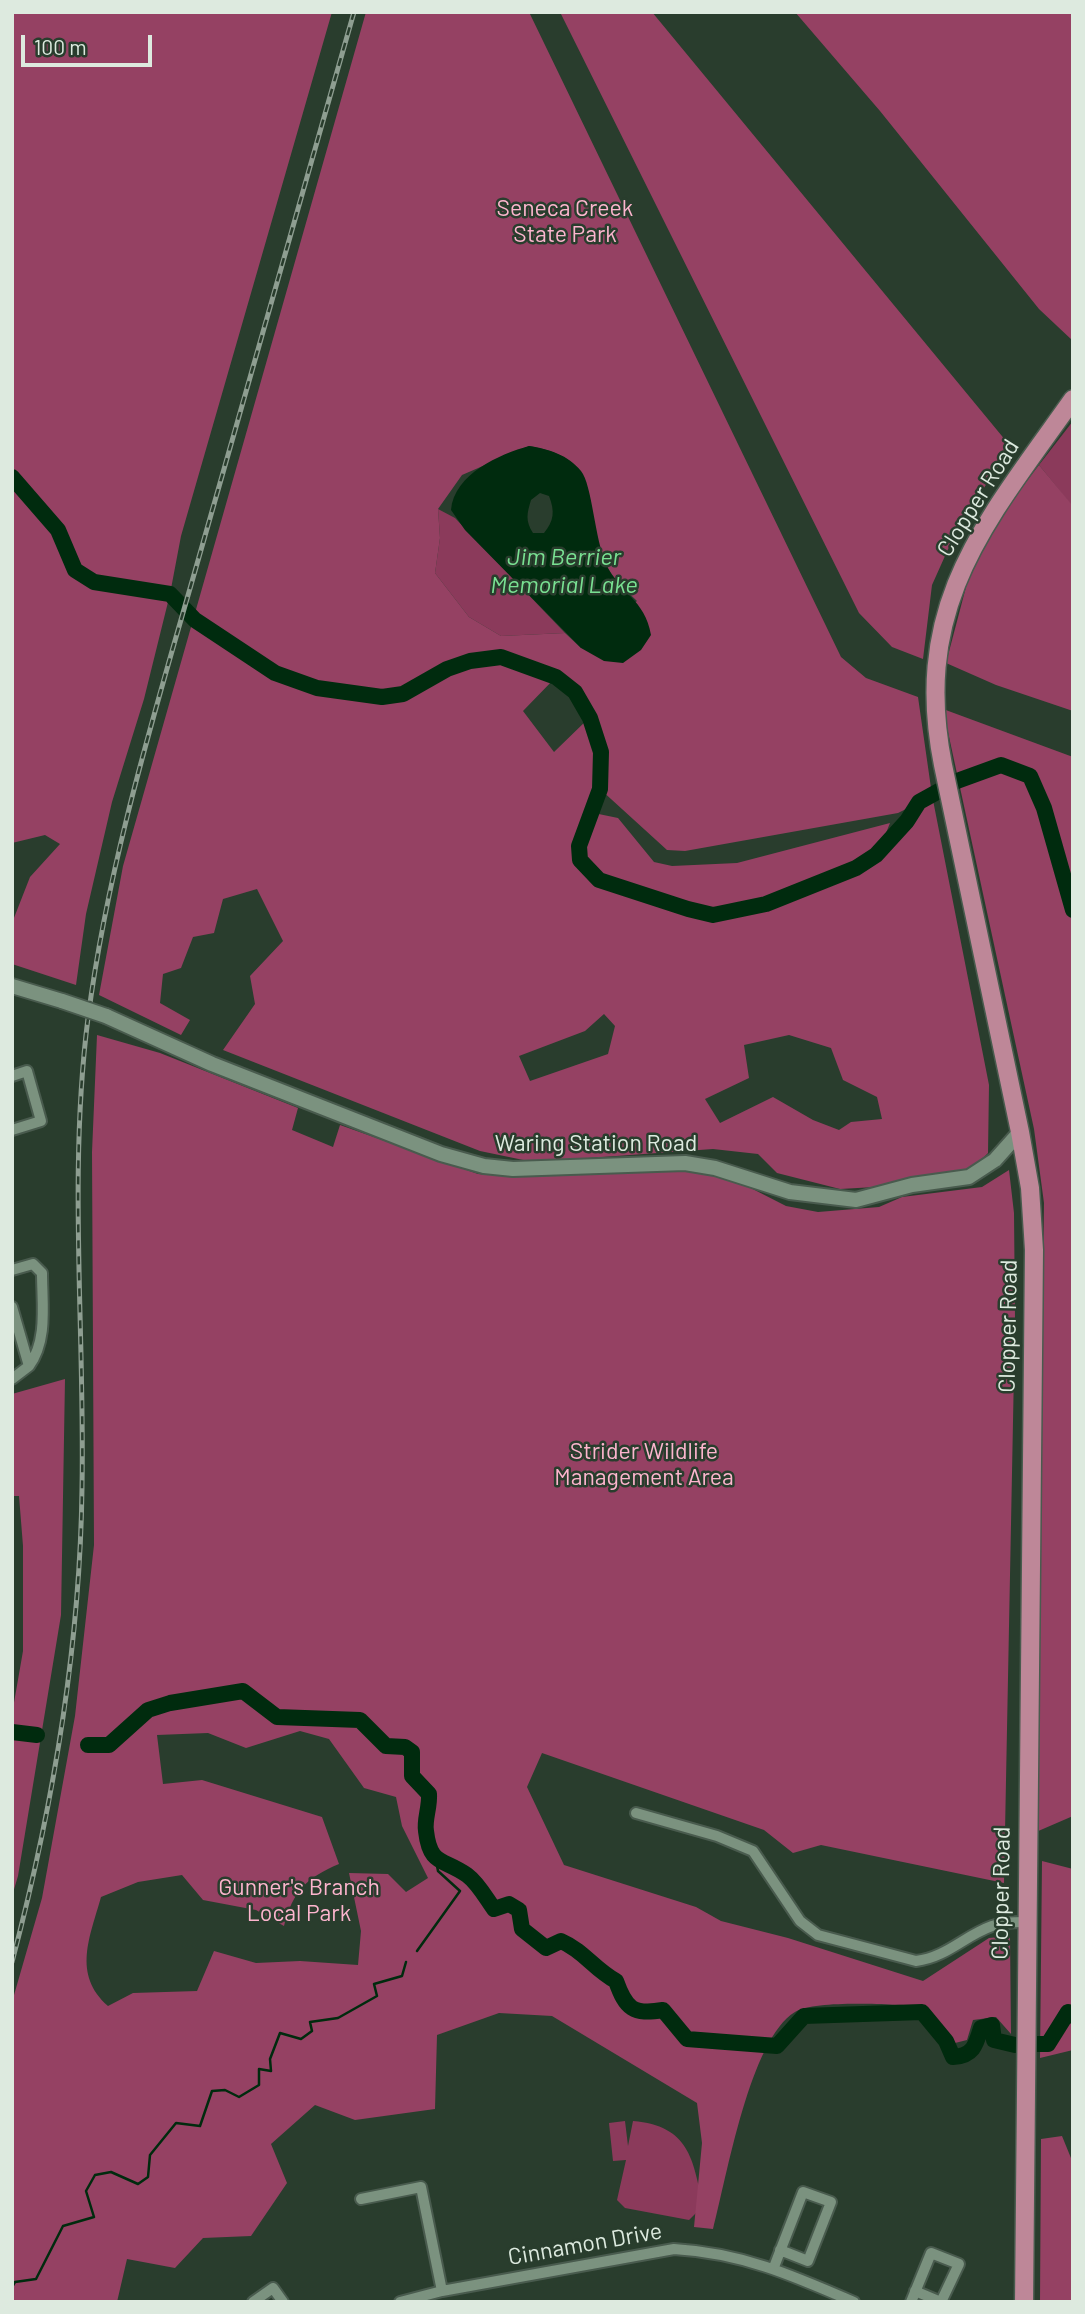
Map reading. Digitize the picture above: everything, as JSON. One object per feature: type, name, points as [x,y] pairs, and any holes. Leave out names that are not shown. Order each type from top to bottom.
[{"type":"main road","name":"Clopper Road","points":[[1024,2302],[1025,1922],[1034,1250],[1030,1188],[1020,1132],[943,765],[934,705],[945,611],[953,588],[977,538],[1073,399]]},
{"type":"street","name":"Waring Station Road","points":[[12,986],[106,1016],[212,1064],[441,1154],[484,1166],[562,1169],[653,1161],[685,1163],[715,1168],[790,1192],[856,1200],[912,1185],[969,1177],[995,1160],[1020,1132]]},
{"type":"street","points":[[12,1076],[27,1071],[41,1121],[12,1130]]},
{"type":"street","points":[[12,1270],[33,1264],[42,1273],[41,1340],[37,1354],[29,1366],[12,1379]]},
{"type":"street","points":[[12,1307],[29,1366]]},
{"type":"street","points":[[635,1813],[717,1836],[753,1851],[800,1921],[818,1935],[916,1961],[932,1959],[952,1950],[989,1927],[1025,1922]]},
{"type":"street","points":[[361,2199],[421,2187],[442,2291]]},
{"type":"street","points":[[774,2267],[780,2250],[803,2192],[831,2202],[808,2261],[780,2250]]},
{"type":"street","name":"Cinnamon Drive","points":[[404,2301],[442,2291],[674,2249],[706,2251],[774,2267],[854,2302]]},
{"type":"street","points":[[931,2253],[959,2264],[941,2302],[913,2296],[931,2253]]},
{"type":"street","points":[[253,2302],[273,2288],[284,2302]]},
{"type":"shaded area","points":[[1073,421],[1073,507],[1039,465]]},
{"type":"shaded area","points":[[438,509],[455,518],[565,633],[501,636],[469,617],[435,573],[440,538]]},
{"type":"shaded area","points":[[625,2121],[628,2146],[633,2121],[652,2124],[666,2130],[677,2137],[685,2147],[696,2173],[703,2206],[689,2220],[625,2208],[617,2200],[626,2160],[613,2161],[609,2123]]},
{"type":"green space","points":[[12,12],[332,12],[181,536],[170,594],[144,699],[112,802],[86,914],[76,985],[12,964],[12,923],[30,877],[60,844],[45,835],[12,843]]},
{"type":"green space","name":"Seneca Creek State Park","points":[[366,12],[529,12],[841,657],[866,678],[918,697],[932,795],[989,1085],[988,1153],[971,1170],[875,1187],[840,1189],[777,1173],[758,1154],[713,1149],[533,1162],[480,1151],[223,1050],[255,1004],[250,976],[283,941],[257,889],[223,899],[214,933],[193,937],[181,968],[163,974],[160,1003],[190,1020],[181,1035],[99,995],[123,866]],"holes":[[[529,446],[555,453],[572,463],[582,475],[588,490],[598,545],[606,565],[637,601],[581,648],[565,633],[501,636],[469,617],[435,573],[440,538],[438,509],[462,475]],[[556,677],[575,692],[589,718],[554,752],[523,711]],[[600,789],[667,850],[685,851],[898,813],[918,803],[907,821],[878,853],[890,823],[737,863],[672,866],[654,862],[618,818],[589,812]],[[604,1014],[615,1026],[608,1054],[530,1081],[519,1056],[585,1031]],[[789,1035],[831,1048],[843,1080],[877,1097],[882,1119],[851,1122],[839,1130],[813,1120],[773,1097],[720,1123],[705,1099],[749,1078],[744,1045]]]},
{"type":"green space","points":[[560,12],[652,12],[1011,447],[958,527],[932,585],[923,659],[892,647],[859,613]]},
{"type":"green space","points":[[795,12],[1073,12],[1073,341],[1039,309],[880,111]]},
{"type":"green space","points":[[1039,465],[1073,506],[1073,711],[996,685],[946,663],[971,568],[998,519]]},
{"type":"green space","points":[[943,709],[1073,757],[1073,1816],[1036,1832],[1044,1203],[1034,1129]]},
{"type":"green space","name":"Strider Wildlife Management Area","points":[[97,1035],[160,1053],[298,1108],[292,1130],[333,1147],[340,1125],[478,1174],[518,1177],[704,1170],[739,1182],[786,1206],[818,1212],[879,1207],[902,1197],[982,1187],[1009,1170],[1014,1213],[1015,1319],[1004,1883],[821,1845],[793,1853],[764,1830],[542,1753],[527,1787],[564,1865],[696,1907],[721,1921],[788,1938],[923,1981],[989,1938],[1010,1936],[1011,2034],[996,2017],[973,2020],[967,2040],[955,2043],[923,2006],[838,2004],[820,2005],[795,2012],[779,2027],[765,2050],[753,2079],[733,2144],[713,2229],[694,2227],[702,2143],[697,2103],[552,2016],[499,2013],[437,2035],[435,2109],[355,2120],[315,2105],[271,2144],[287,2183],[251,2236],[203,2238],[175,2268],[127,2259],[117,2302],[12,2302],[12,2002],[42,1898],[75,1716],[94,1545],[92,1152]],"holes":[[[300,1731],[329,1739],[364,1788],[396,1797],[402,1826],[428,1878],[406,1892],[388,1874],[349,1873],[361,1931],[358,1965],[300,1961],[256,1963],[214,1951],[197,1991],[133,1993],[108,2006],[97,1994],[87,1968],[89,1941],[101,1897],[138,1882],[182,1875],[203,1900],[256,1910],[284,1926],[302,1887],[339,1864],[322,1817],[202,1780],[163,1784],[157,1735],[208,1733],[246,1748]]]},
{"type":"green space","points":[[65,1379],[61,1615],[18,1876],[12,1896],[12,1714],[23,1651],[23,1546],[19,1496],[12,1496],[12,1394]]},
{"type":"green space","points":[[1042,1861],[1073,1869],[1073,2050],[1040,2058]]},
{"type":"green space","points":[[1062,2136],[1073,2163],[1073,2302],[1040,2302],[1041,2139]]},
{"type":"water","name":"Jim Berrier Memorial Lake","points":[[529,446],[558,454],[576,465],[585,478],[606,564],[611,574],[638,604],[651,635],[641,650],[623,663],[604,661],[581,648],[465,530],[451,510],[454,497],[469,476],[492,460]],"holes":[[[540,493],[549,496],[553,511],[552,520],[544,533],[533,533],[528,517],[531,500]]]},
{"type":"waterway","points":[[12,477],[58,530],[75,570],[94,582],[170,594],[195,620],[275,673],[317,688],[382,697],[403,694],[447,669],[470,661],[501,657],[556,677],[575,692],[590,718],[601,752],[600,789],[579,846],[580,860],[599,880],[713,915],[766,904],[856,868],[876,855],[907,821],[919,802],[957,781],[1001,765],[1030,776],[1044,808],[1073,910]]},
{"type":"waterway","points":[[88,1745],[109,1745],[148,1710],[170,1703],[243,1691],[277,1717],[360,1720],[386,1746],[405,1747],[412,1752],[412,1776],[429,1794],[426,1827],[434,1856],[471,1878],[494,1909],[509,1904],[519,1910],[522,1929],[546,1948],[561,1941],[576,1950],[616,1981],[623,1998],[632,2008],[644,2012],[663,2010],[687,2039],[777,2046],[804,2016],[922,2012],[946,2041],[953,2057],[969,2052],[981,2028],[992,2025],[994,2040],[1015,2045]]},
{"type":"waterway","points":[[12,1732],[37,1735]]},
{"type":"waterway","points":[[417,1951],[460,1891],[438,1871],[436,1860]]},
{"type":"waterway","points":[[12,2287],[15,2282],[36,2279],[63,2226],[94,2217],[86,2191],[95,2175],[111,2172],[138,2184],[148,2177],[150,2155],[176,2123],[200,2126],[212,2091],[225,2090],[239,2097],[259,2085],[259,2069],[271,2071],[270,2059],[280,2033],[301,2039],[312,2031],[310,2022],[338,2018],[377,1996],[374,1984],[402,1976],[406,1962]]},
{"type":"waterway","points":[[1037,2044],[1048,2044],[1068,2012],[1073,2016]]},
{"type":"railway","points":[[12,1962],[52,1786],[76,1608],[82,1488],[79,1135],[88,1018],[97,961],[133,792],[354,12]]},
{"type":"park label","name":"Gunner's Branch Local Park","points":[[299,1900]]}]
